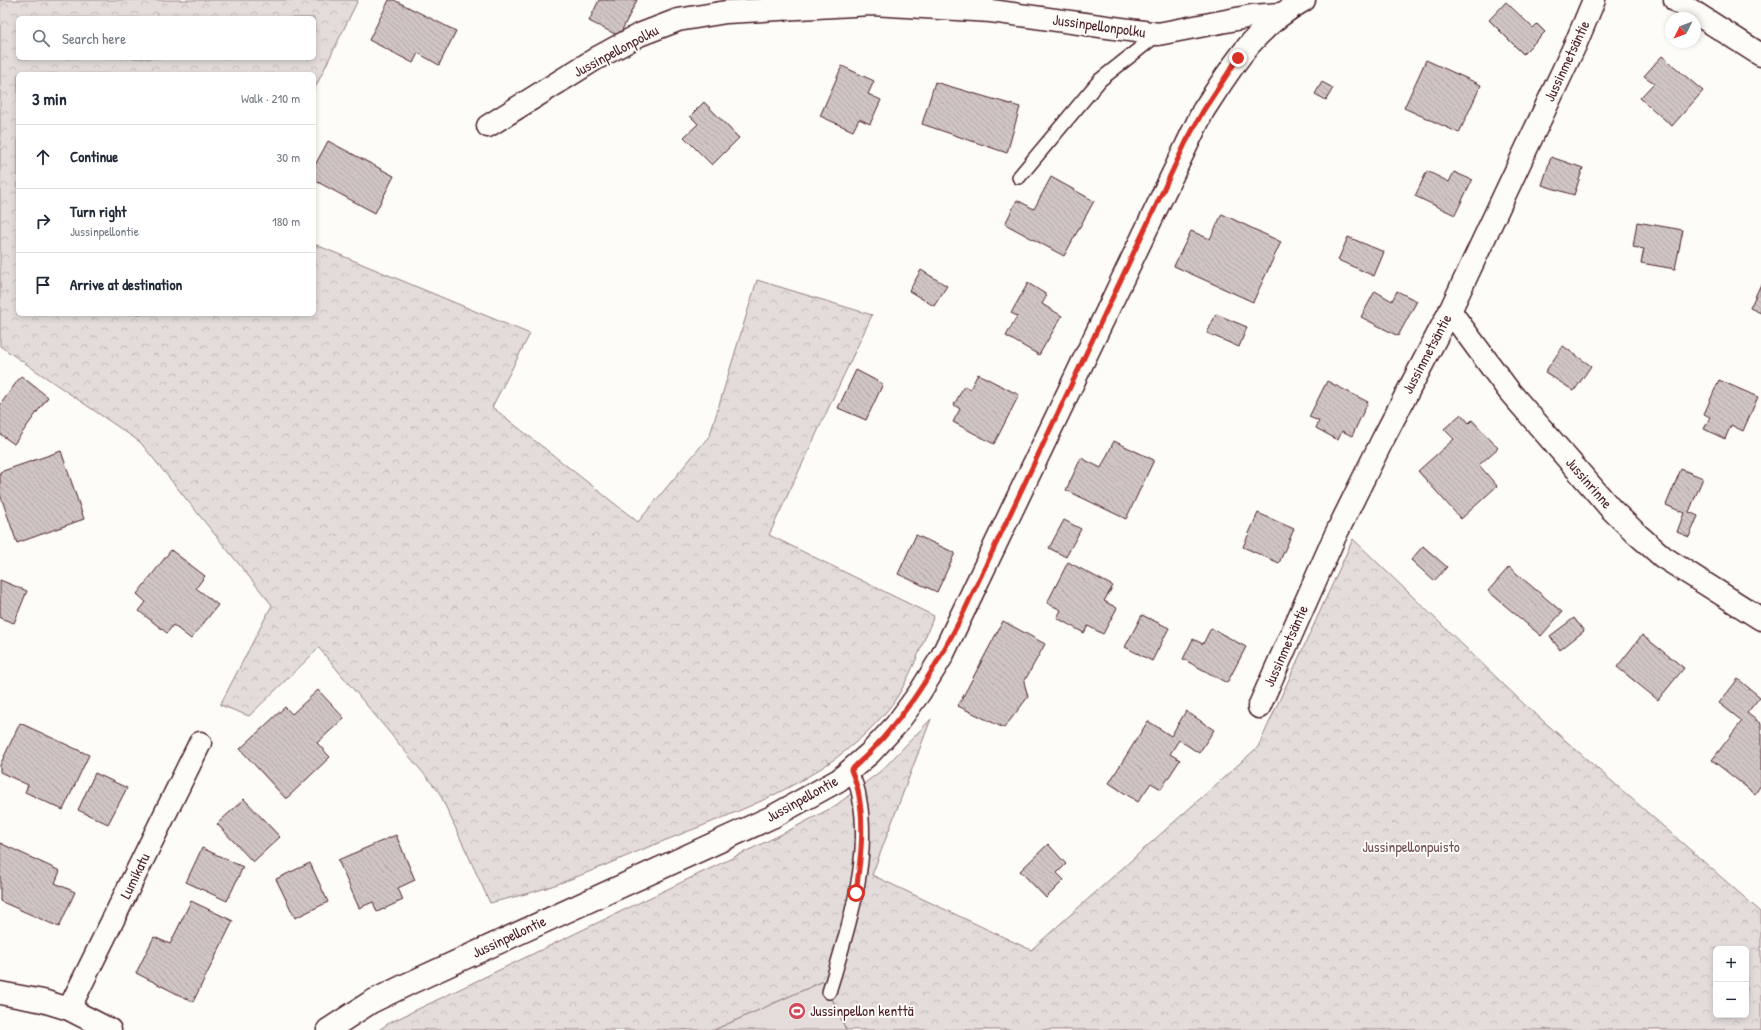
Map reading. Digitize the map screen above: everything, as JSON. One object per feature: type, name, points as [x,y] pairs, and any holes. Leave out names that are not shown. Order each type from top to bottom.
[{"type":"street","name":"Jussinpellontie","points":[[328,1030],[371,1002],[410,982],[772,817],[839,780],[870,754],[896,725],[920,692],[941,658],[1203,111],[1238,58],[1257,36],[1281,14],[1304,0]]},
{"type":"street","name":"Jussinmetsäntie","points":[[1259,707],[1335,536],[1383,439],[1450,311],[1576,43],[1594,0]]},
{"type":"street","points":[[1675,0],[1761,55]]},
{"type":"street","name":"Jussinpellonpolku","points":[[488,126],[597,58],[639,35],[678,20],[726,12],[774,8],[880,4],[990,11],[1158,34],[1252,16],[1281,14]]},
{"type":"street","name":"Jussinrinne","points":[[1450,311],[1509,391],[1611,509],[1664,557],[1761,619]]},
{"type":"street","name":"Lumikatu","points":[[69,1009],[200,743]]},
{"type":"street","points":[[0,993],[43,1001],[69,1009],[110,1030]]},
{"type":"lane","points":[[1019,177],[1100,80],[1158,34]]},
{"type":"lane","points":[[829,992],[847,932],[856,893],[862,851],[862,823],[859,795],[851,770]]},
{"type":"green space","points":[[0,0],[358,0],[316,86],[316,72],[16,72],[16,316],[316,316],[316,245],[530,334],[492,407],[638,522],[710,435],[757,280],[872,315],[769,535],[934,616],[907,680],[893,703],[862,737],[837,757],[810,775],[782,791],[752,805],[590,872],[539,890],[490,903],[439,792],[319,648],[249,716],[220,705],[272,605],[140,442],[0,346]]},
{"type":"green space","name":"Jussinpellonpuisto","points":[[1353,539],[1525,705],[1761,912],[1761,1030],[846,1030],[824,981],[714,1030],[379,1030],[389,1023],[782,834],[835,806],[882,770],[931,719],[872,875],[1031,950],[1258,747]]},
{"type":"green space","name":"Jussinpellon kenttä","points":[[824,981],[846,1030],[714,1030]]},
{"type":"building","points":[[389,0],[394,0],[456,31],[439,65],[418,53],[413,63],[369,40]]},
{"type":"building","points":[[599,0],[637,0],[619,36],[589,21]]},
{"type":"building","points":[[1506,2],[1533,28],[1537,24],[1545,32],[1523,54],[1489,20]]},
{"type":"building","points":[[1662,56],[1703,91],[1672,126],[1640,98],[1654,83],[1644,76]]},
{"type":"building","points":[[1426,60],[1481,85],[1459,133],[1404,108]]},
{"type":"building","points":[[842,66],[874,81],[868,94],[881,100],[870,124],[859,119],[853,131],[820,116]]},
{"type":"building","points":[[935,82],[1020,107],[1007,153],[922,124]]},
{"type":"building","points":[[1322,82],[1333,88],[1326,100],[1315,94]]},
{"type":"building","points":[[704,102],[739,138],[712,165],[684,137],[698,124],[690,116]]},
{"type":"building","points":[[328,141],[394,176],[375,213],[316,181],[316,163]]},
{"type":"building","points":[[1551,157],[1583,168],[1574,195],[1542,185]]},
{"type":"building","points":[[1427,171],[1449,182],[1454,172],[1472,180],[1455,215],[1415,196]]},
{"type":"building","points":[[1051,177],[1094,201],[1064,256],[1005,224],[1017,200],[1034,209]]},
{"type":"building","points":[[1222,214],[1281,242],[1253,302],[1174,266],[1191,231],[1210,239]]},
{"type":"building","points":[[1637,222],[1683,230],[1675,269],[1641,263],[1644,249],[1633,247]]},
{"type":"building","points":[[1348,237],[1384,252],[1374,276],[1338,260]]},
{"type":"building","points":[[921,270],[947,286],[934,306],[909,291]]},
{"type":"building","points":[[1028,283],[1047,295],[1042,304],[1062,316],[1039,355],[1006,336],[1017,316],[1011,313]]},
{"type":"building","points":[[1761,284],[1761,313],[1750,308]]},
{"type":"building","points":[[1375,291],[1392,301],[1397,291],[1417,301],[1398,336],[1361,317]]},
{"type":"building","points":[[1216,314],[1247,327],[1239,347],[1207,333]]},
{"type":"building","points":[[1563,346],[1591,366],[1574,391],[1545,372]]},
{"type":"building","points":[[856,370],[883,384],[866,420],[838,408]]},
{"type":"building","points":[[978,374],[1019,395],[994,444],[953,422],[960,409],[954,405],[964,386],[970,389]]},
{"type":"building","points":[[21,376],[48,397],[14,444],[0,434],[0,405]]},
{"type":"building","points":[[1719,380],[1758,397],[1743,431],[1731,425],[1725,439],[1704,429],[1710,417],[1704,414]]},
{"type":"building","points":[[1327,381],[1368,402],[1352,436],[1342,431],[1338,440],[1316,428],[1319,421],[1309,417]]},
{"type":"building","points":[[1461,414],[1469,423],[1472,420],[1498,448],[1479,465],[1497,486],[1461,519],[1418,471],[1454,439],[1444,429]]},
{"type":"building","points":[[1114,441],[1154,460],[1126,519],[1066,490],[1081,458],[1101,468]]},
{"type":"building","points":[[61,451],[84,519],[17,543],[0,494],[0,472]]},
{"type":"building","points":[[1681,469],[1703,478],[1689,512],[1698,516],[1689,537],[1677,532],[1684,513],[1666,505]]},
{"type":"building","points":[[1258,513],[1294,529],[1279,563],[1243,547]]},
{"type":"building","points":[[1064,520],[1081,529],[1066,557],[1049,548]]},
{"type":"building","points":[[916,535],[955,553],[937,592],[898,574]]},
{"type":"building","points":[[1423,546],[1447,567],[1434,581],[1411,560]]},
{"type":"building","points":[[171,550],[205,576],[196,588],[218,605],[191,639],[173,625],[167,633],[139,611],[146,602],[137,594]]},
{"type":"building","points":[[1068,562],[1113,586],[1104,601],[1117,608],[1103,634],[1088,626],[1084,633],[1057,618],[1061,610],[1047,603]]},
{"type":"building","points":[[1509,567],[1562,612],[1541,636],[1488,591]]},
{"type":"building","points":[[0,580],[27,591],[14,623],[0,618]]},
{"type":"building","points":[[1142,615],[1169,628],[1152,661],[1125,647]]},
{"type":"building","points":[[1574,618],[1584,631],[1560,650],[1550,636]]},
{"type":"building","points":[[1003,621],[1045,644],[1024,682],[1028,697],[1004,728],[958,706]]},
{"type":"building","points":[[1211,628],[1246,647],[1227,683],[1183,659],[1193,639],[1203,644]]},
{"type":"building","points":[[1642,635],[1684,668],[1658,700],[1617,667]]},
{"type":"building","points":[[1738,679],[1760,697],[1747,713],[1761,724],[1761,785],[1755,794],[1712,760],[1742,721],[1719,703]]},
{"type":"building","points":[[318,690],[344,718],[317,743],[330,757],[286,799],[240,749],[285,707],[292,714]]},
{"type":"building","points":[[1186,711],[1214,730],[1199,753],[1179,740],[1170,754],[1180,760],[1161,789],[1151,783],[1138,802],[1109,783],[1148,721],[1171,736]]},
{"type":"building","points":[[20,723],[89,755],[63,810],[25,792],[28,785],[0,772],[0,765]]},
{"type":"building","points":[[95,773],[127,788],[108,824],[78,810]]},
{"type":"building","points":[[244,799],[280,837],[253,862],[217,824]]},
{"type":"building","points":[[396,835],[415,880],[398,888],[403,900],[377,912],[373,902],[359,908],[338,860]]},
{"type":"building","points":[[0,843],[60,871],[55,883],[75,892],[59,927],[0,901]]},
{"type":"building","points":[[1048,844],[1066,864],[1057,873],[1064,880],[1046,898],[1020,871]]},
{"type":"building","points":[[202,848],[243,867],[227,901],[186,882]]},
{"type":"building","points":[[310,863],[328,902],[295,918],[276,879]]},
{"type":"building","points":[[191,901],[233,921],[193,1002],[136,973],[154,937],[170,944]]},
{"type":"place","name":"Jussinpellon kenttä","points":[[797,1011]]},
{"type":"route","points":[[856,893],[862,851],[862,823],[859,795],[851,770],[870,754],[896,725],[920,692],[941,658],[1186,142],[1203,111],[1238,58]]}]
